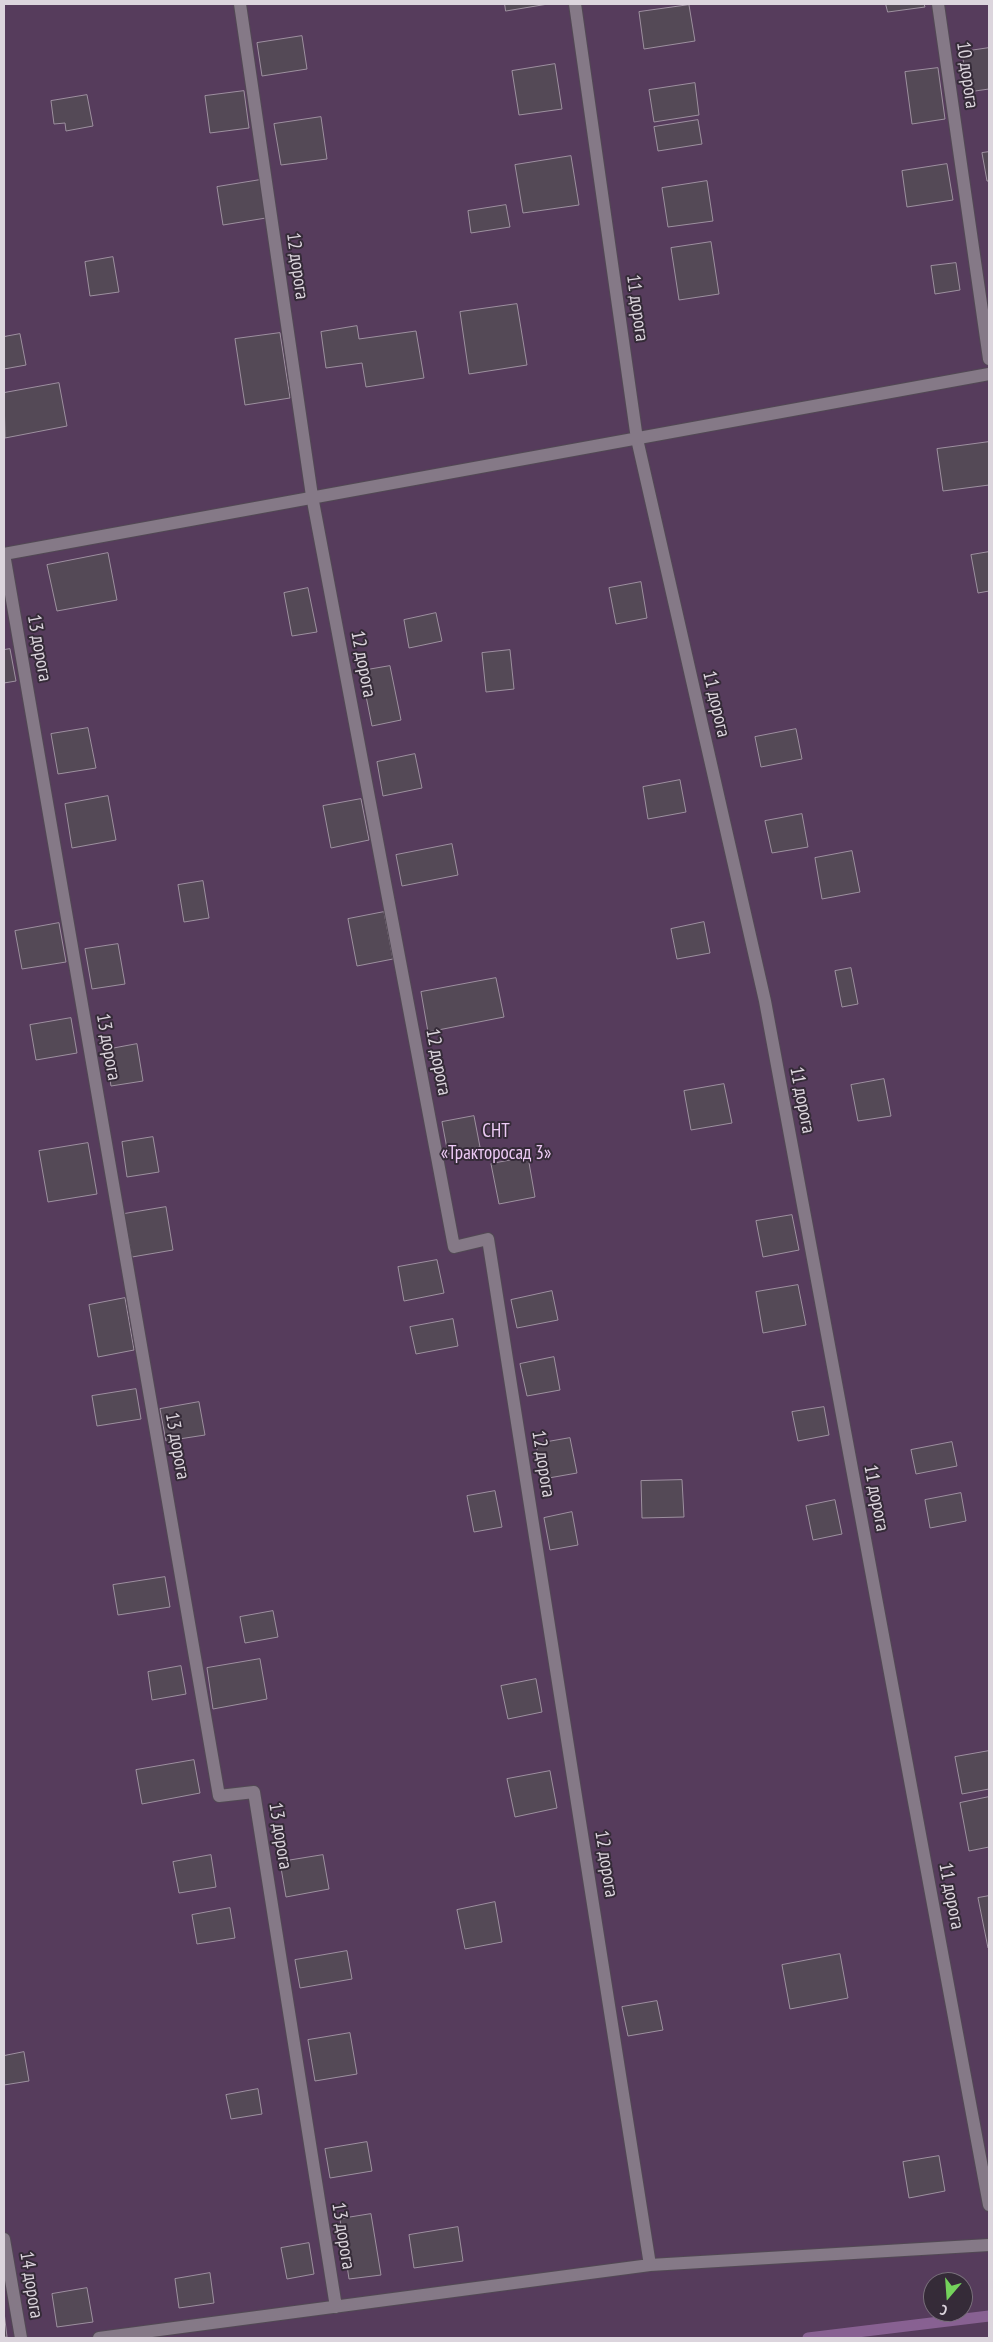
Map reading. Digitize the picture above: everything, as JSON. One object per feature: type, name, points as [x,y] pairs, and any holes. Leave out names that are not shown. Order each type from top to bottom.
[{"type":"street","name":"12 дорога","points":[[240,4],[312,496],[454,1247],[488,1240],[650,2265]]},
{"type":"street","name":"11 дорога","points":[[575,4],[637,439],[765,1001],[989,2205]]},
{"type":"street","name":"10 дорога","points":[[938,4],[989,359]]},
{"type":"street","points":[[4,554],[312,496],[637,439],[989,374]]},
{"type":"street","name":"13 дорога","points":[[4,554],[219,1796],[254,1792],[336,2307]]},
{"type":"street","name":"14 дорога","points":[[4,2239],[21,2338]]},
{"type":"street","points":[[99,2338],[650,2265],[989,2245]]},
{"type":"green space","name":"СНТ «Тракторосад 3»","points":[[4,4],[989,4],[989,2338],[4,2338]]},
{"type":"building","points":[[505,4],[548,4],[506,11]]},
{"type":"building","points":[[886,4],[924,4],[925,7],[888,12]]},
{"type":"building","points":[[689,5],[695,41],[644,49],[639,12]]},
{"type":"building","points":[[302,36],[307,69],[262,76],[257,43]]},
{"type":"building","points":[[989,48],[989,89],[968,92],[962,52]]},
{"type":"building","points":[[555,64],[562,109],[519,115],[512,71]]},
{"type":"building","points":[[938,68],[945,119],[912,124],[905,72]]},
{"type":"building","points":[[695,83],[699,115],[654,122],[649,90]]},
{"type":"building","points":[[244,91],[249,128],[210,133],[205,96]]},
{"type":"building","points":[[87,95],[93,126],[66,131],[65,123],[54,124],[51,101]]},
{"type":"building","points":[[321,117],[327,159],[281,165],[274,124]]},
{"type":"building","points":[[698,120],[702,144],[658,151],[654,127]]},
{"type":"building","points":[[989,152],[989,181],[987,181],[982,153]]},
{"type":"building","points":[[571,156],[579,205],[523,213],[515,165]]},
{"type":"building","points":[[947,164],[953,200],[907,207],[902,171]]},
{"type":"building","points":[[260,180],[266,218],[223,225],[217,187]]},
{"type":"building","points":[[707,181],[713,221],[668,227],[662,188]]},
{"type":"building","points":[[506,205],[510,227],[471,233],[468,211]]},
{"type":"building","points":[[711,242],[719,294],[679,300],[671,248]]},
{"type":"building","points":[[113,257],[119,292],[90,296],[85,262]]},
{"type":"building","points":[[956,263],[960,290],[935,294],[931,266]]},
{"type":"building","points":[[517,304],[527,365],[469,374],[460,312]]},
{"type":"building","points":[[357,326],[359,339],[416,331],[424,378],[366,387],[362,363],[326,368],[321,332]]},
{"type":"building","points":[[280,333],[290,398],[245,405],[235,339]]},
{"type":"building","points":[[20,334],[26,365],[4,369],[4,337]]},
{"type":"building","points":[[59,383],[67,426],[5,438],[4,393]]},
{"type":"building","points":[[989,442],[989,485],[943,491],[937,449]]},
{"type":"building","points":[[989,552],[989,591],[978,593],[971,555]]},
{"type":"building","points":[[108,553],[117,600],[57,611],[47,565]]},
{"type":"building","points":[[641,582],[647,618],[616,624],[609,588]]},
{"type":"building","points":[[308,588],[317,632],[292,636],[284,593]]},
{"type":"building","points":[[436,613],[442,641],[409,648],[404,620]]},
{"type":"building","points":[[10,649],[16,681],[4,683],[4,650]]},
{"type":"building","points":[[510,650],[514,689],[486,692],[482,653]]},
{"type":"building","points":[[390,666],[401,720],[372,726],[361,671]]},
{"type":"building","points":[[88,728],[96,768],[58,774],[51,734]]},
{"type":"building","points":[[796,729],[802,759],[761,767],[755,737]]},
{"type":"building","points":[[415,754],[422,788],[383,796],[377,762]]},
{"type":"building","points":[[680,780],[686,812],[648,819],[643,787]]},
{"type":"building","points":[[108,796],[116,840],[72,848],[65,804]]},
{"type":"building","points":[[361,799],[369,840],[331,848],[323,806]]},
{"type":"building","points":[[802,814],[808,847],[772,853],[765,821]]},
{"type":"building","points":[[452,844],[458,875],[402,886],[396,855]]},
{"type":"building","points":[[852,851],[860,892],[822,899],[815,858]]},
{"type":"building","points":[[203,881],[209,918],[184,922],[178,885]]},
{"type":"building","points":[[384,912],[393,959],[357,966],[348,919]]},
{"type":"building","points":[[704,922],[710,953],[677,959],[671,929]]},
{"type":"building","points":[[59,923],[66,962],[22,969],[15,931]]},
{"type":"building","points":[[118,944],[125,984],[92,989],[85,949]]},
{"type":"building","points":[[851,968],[858,1004],[842,1007],[835,971]]},
{"type":"building","points":[[496,978],[504,1017],[428,1032],[421,992]]},
{"type":"building","points":[[71,1018],[77,1053],[36,1060],[30,1025]]},
{"type":"building","points":[[137,1044],[143,1081],[111,1086],[105,1050]]},
{"type":"building","points":[[884,1079],[891,1116],[858,1121],[851,1085]]},
{"type":"building","points":[[724,1084],[732,1123],[691,1130],[684,1091]]},
{"type":"building","points":[[474,1116],[480,1147],[448,1154],[442,1122]]},
{"type":"building","points":[[153,1137],[159,1172],[127,1177],[122,1142]]},
{"type":"building","points":[[88,1143],[97,1194],[48,1202],[39,1151]]},
{"type":"building","points":[[528,1157],[535,1197],[499,1204],[491,1164]]},
{"type":"building","points":[[166,1207],[173,1250],[132,1257],[124,1214]]},
{"type":"building","points":[[792,1215],[799,1250],[763,1257],[756,1221]]},
{"type":"building","points":[[437,1260],[444,1293],[404,1301],[398,1267]]},
{"type":"building","points":[[798,1285],[806,1325],[763,1333],[756,1292]]},
{"type":"building","points":[[552,1291],[558,1320],[517,1328],[511,1300]]},
{"type":"building","points":[[125,1298],[134,1350],[98,1357],[89,1305]]},
{"type":"building","points":[[453,1319],[458,1346],[416,1354],[410,1327]]},
{"type":"building","points":[[554,1357],[560,1390],[527,1396],[520,1364]]},
{"type":"building","points":[[136,1389],[141,1419],[97,1426],[92,1396]]},
{"type":"building","points":[[199,1402],[205,1435],[166,1441],[160,1409]]},
{"type":"building","points":[[824,1407],[829,1435],[798,1441],[792,1412]]},
{"type":"building","points":[[570,1438],[577,1473],[543,1479],[536,1444]]},
{"type":"building","points":[[952,1442],[957,1466],[916,1474],[911,1450]]},
{"type":"building","points":[[682,1480],[684,1517],[642,1518],[641,1481]]},
{"type":"building","points":[[495,1491],[502,1527],[474,1532],[467,1496]]},
{"type":"building","points":[[961,1493],[966,1521],[930,1528],[925,1500]]},
{"type":"building","points":[[835,1500],[842,1534],[813,1540],[806,1506]]},
{"type":"building","points":[[572,1512],[578,1545],[550,1550],[544,1518]]},
{"type":"building","points":[[165,1577],[170,1607],[118,1615],[113,1585]]},
{"type":"building","points":[[273,1611],[278,1637],[245,1643],[240,1617]]},
{"type":"building","points":[[260,1659],[267,1699],[213,1709],[207,1668]]},
{"type":"building","points":[[181,1666],[186,1694],[152,1700],[148,1672]]},
{"type":"building","points":[[536,1679],[542,1712],[508,1719],[501,1686]]},
{"type":"building","points":[[989,1751],[989,1789],[962,1794],[955,1757]]},
{"type":"building","points":[[194,1760],[200,1793],[142,1804],[136,1770]]},
{"type":"building","points":[[550,1771],[557,1808],[515,1817],[507,1779]]},
{"type":"building","points":[[989,1797],[989,1847],[969,1851],[960,1803]]},
{"type":"building","points":[[211,1855],[216,1887],[179,1893],[173,1862]]},
{"type":"building","points":[[323,1855],[329,1889],[286,1897],[280,1862]]},
{"type":"building","points":[[989,1896],[989,1948],[988,1948],[978,1898]]},
{"type":"building","points":[[495,1902],[502,1942],[465,1949],[457,1910]]},
{"type":"building","points":[[230,1908],[235,1938],[197,1944],[192,1915]]},
{"type":"building","points":[[347,1951],[352,1979],[300,1988],[295,1960]]},
{"type":"building","points":[[840,1954],[848,1998],[790,2009],[782,1965]]},
{"type":"building","points":[[657,2001],[663,2030],[628,2036],[622,2007]]},
{"type":"building","points":[[350,2033],[357,2074],[315,2081],[308,2040]]},
{"type":"building","points":[[24,2052],[29,2081],[4,2085],[4,2056]]},
{"type":"building","points":[[258,2089],[262,2114],[231,2119],[226,2095]]},
{"type":"building","points":[[367,2142],[372,2171],[330,2178],[325,2149]]},
{"type":"building","points":[[939,2156],[945,2191],[909,2198],[903,2162]]},
{"type":"building","points":[[371,2214],[381,2275],[349,2279],[340,2219]]},
{"type":"building","points":[[458,2227],[463,2261],[414,2268],[409,2235]]},
{"type":"building","points":[[309,2243],[314,2274],[287,2279],[281,2248]]},
{"type":"building","points":[[210,2273],[214,2303],[179,2308],[175,2279]]},
{"type":"building","points":[[87,2288],[93,2322],[57,2327],[52,2294]]},
{"type":"building","points":[[4,2312],[7,2337],[4,2337]]},
{"type":"waterway","points":[[808,2338],[989,2316]]}]
